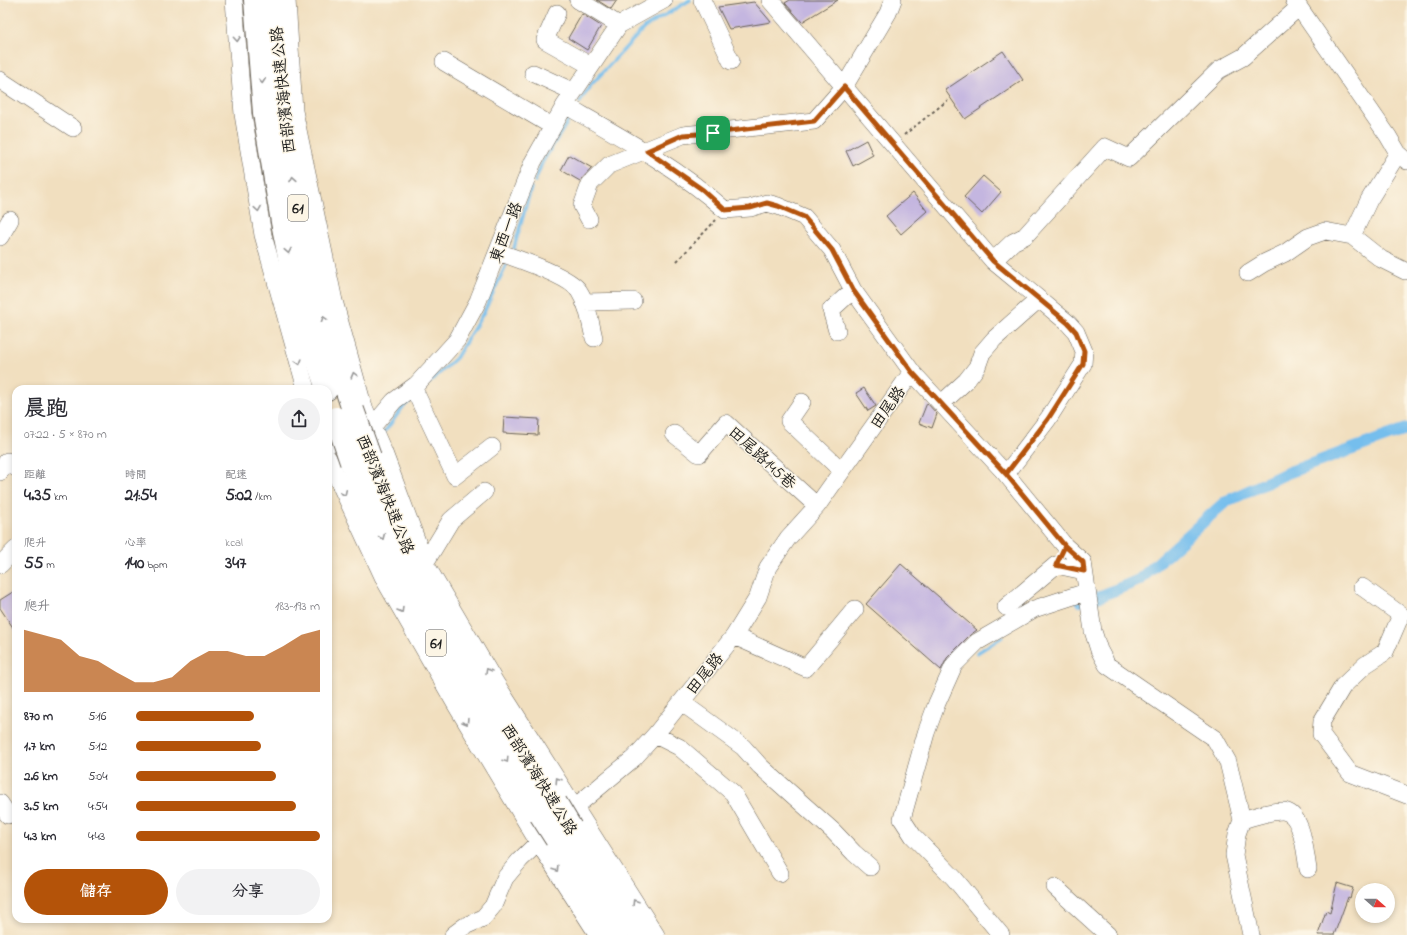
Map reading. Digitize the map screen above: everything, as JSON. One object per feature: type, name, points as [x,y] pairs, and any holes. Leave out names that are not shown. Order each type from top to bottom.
[{"type":"highway","name":"西部濱海快速公路","points":[[255,0],[264,113],[282,222],[298,302],[326,385]]},
{"type":"highway","name":"西部濱海快速公路","points":[[273,0],[281,117],[301,224],[344,414],[360,459],[420,576],[485,691],[557,808],[555,836],[618,935]]},
{"type":"highway","name":"西部濱海快速公路","points":[[332,398],[344,414]]},
{"type":"highway","name":"西部濱海快速公路","points":[[555,836],[641,935]]},
{"type":"street","points":[[234,0],[243,114],[263,235],[305,385]]},
{"type":"street","points":[[287,0],[294,111],[334,301],[362,405],[373,426],[425,563],[494,682],[557,808],[656,935]]},
{"type":"street","points":[[578,0],[619,25]]},
{"type":"street","name":"東西一路","points":[[332,443],[373,426],[394,401],[413,387],[458,340],[478,301],[533,162],[552,126],[619,25],[641,4],[664,0]]},
{"type":"street","points":[[702,0],[731,61]]},
{"type":"street","points":[[770,0],[993,261],[1076,332],[1084,351],[1083,364],[1048,419],[1006,474]]},
{"type":"street","points":[[589,219],[582,206],[590,184],[609,165],[647,151],[683,135],[814,121],[844,87],[888,13],[893,0]]},
{"type":"street","points":[[993,261],[1014,242],[1025,236],[1105,147],[1128,158],[1219,70],[1242,57],[1296,3],[1403,157],[1369,200],[1352,236]]},
{"type":"street","points":[[557,13],[545,40],[591,66]]},
{"type":"street","points":[[444,62],[552,126]]},
{"type":"street","points":[[533,73],[703,190],[725,210],[750,208],[767,203],[778,206],[804,217],[832,250],[853,290],[912,372],[1006,474],[1065,546],[1083,562],[1092,631],[1107,665],[1215,739],[1228,762],[1242,820],[1236,834],[1234,855],[1251,935]]},
{"type":"street","points":[[0,80],[73,128]]},
{"type":"street","points":[[0,237],[10,220]]},
{"type":"street","points":[[1248,273],[1264,262],[1285,253],[1308,237],[1324,231],[1352,236],[1381,259],[1405,271]]},
{"type":"street","points":[[498,252],[542,268],[560,277],[578,289],[584,302],[594,338]]},
{"type":"street","points":[[837,331],[831,310],[853,290]]},
{"type":"street","points":[[942,404],[966,382],[977,367],[982,353],[994,339],[1039,299]]},
{"type":"street","points":[[584,302],[633,302]]},
{"type":"street","name":"田尾路","points":[[454,935],[465,926],[483,918],[494,906],[505,878],[555,836],[557,808],[634,758],[655,736],[734,636],[758,597],[768,567],[788,538],[817,506],[912,372]]},
{"type":"street","points":[[413,387],[455,476],[492,446]]},
{"type":"street","points":[[802,402],[789,421],[842,470]]},
{"type":"street","name":"田尾路145巷","points":[[674,434],[699,454],[726,423],[817,506]]},
{"type":"street","points":[[0,472],[7,461],[12,465]]},
{"type":"street","points":[[332,467],[385,581],[456,705],[555,836],[598,935]]},
{"type":"street","points":[[425,563],[451,520],[484,492]]},
{"type":"street","points":[[1006,607],[1056,565],[1065,546]]},
{"type":"street","points":[[0,565],[12,552]]},
{"type":"street","points":[[1056,565],[1084,571]]},
{"type":"street","points":[[1362,587],[1401,615],[1384,652],[1365,665],[1343,686],[1322,721],[1321,734],[1350,773],[1407,795]]},
{"type":"street","points":[[1002,935],[954,878],[912,836],[902,819],[926,733],[937,703],[954,665],[977,642],[1034,609],[1086,592]]},
{"type":"street","points":[[734,636],[806,668],[855,609]]},
{"type":"street","points":[[681,702],[742,747],[760,766],[833,831],[870,867]]},
{"type":"street","points":[[655,736],[679,747],[733,793],[780,873]]},
{"type":"street","points":[[1242,820],[1282,811],[1291,814],[1299,824],[1308,869]]},
{"type":"street","points":[[1055,887],[1108,935]]},
{"type":"path","points":[[892,144],[948,100]]},
{"type":"path","points":[[677,261],[725,210]]},
{"type":"building","points":[[597,0],[617,0],[611,9]]},
{"type":"building","points":[[790,0],[838,0],[802,22],[785,3]]},
{"type":"building","points":[[754,2],[771,22],[729,29],[718,7]]},
{"type":"building","points":[[582,14],[601,26],[587,50],[568,38]]},
{"type":"building","points":[[1003,51],[1023,80],[965,119],[945,90]]},
{"type":"building","points":[[866,140],[873,155],[853,166],[846,151]]},
{"type":"building","points":[[569,155],[592,168],[580,181],[561,170]]},
{"type":"building","points":[[983,176],[1001,192],[982,214],[964,197]]},
{"type":"building","points":[[913,193],[927,211],[901,234],[886,216]]},
{"type":"building","points":[[864,388],[876,406],[868,411],[856,393]]},
{"type":"building","points":[[927,403],[937,414],[932,428],[919,423]]},
{"type":"building","points":[[504,417],[539,419],[538,435],[503,433]]},
{"type":"building","points":[[901,564],[977,630],[947,658],[941,670],[866,604]]},
{"type":"building","points":[[12,592],[12,626],[0,608],[0,600]]},
{"type":"building","points":[[1337,883],[1353,888],[1350,898],[1348,897],[1334,935],[1318,935],[1326,911],[1330,913]]},
{"type":"waterway","points":[[580,102],[590,86],[644,28],[690,0]]},
{"type":"waterway","points":[[535,181],[542,163],[570,118]]},
{"type":"waterway","points":[[514,248],[531,188]]},
{"type":"waterway","points":[[429,383],[456,358],[485,310],[506,265]]},
{"type":"waterway","points":[[383,434],[403,407],[410,401]]},
{"type":"waterway","points":[[1081,601],[1101,596],[1139,580],[1225,502],[1287,473],[1407,429]]},
{"type":"waterway","points":[[977,653],[1002,637]]},
{"type":"route","points":[[713,133],[683,135],[647,151],[703,190],[725,210],[750,208],[767,203],[804,217],[832,250],[853,290],[912,372],[1006,474],[1065,546],[1083,562],[1084,571],[1056,565],[1065,546],[1035,510],[1006,474],[1048,419],[1083,364],[1084,351],[1076,332],[1068,323],[993,261],[844,87],[814,121],[713,133]]}]
